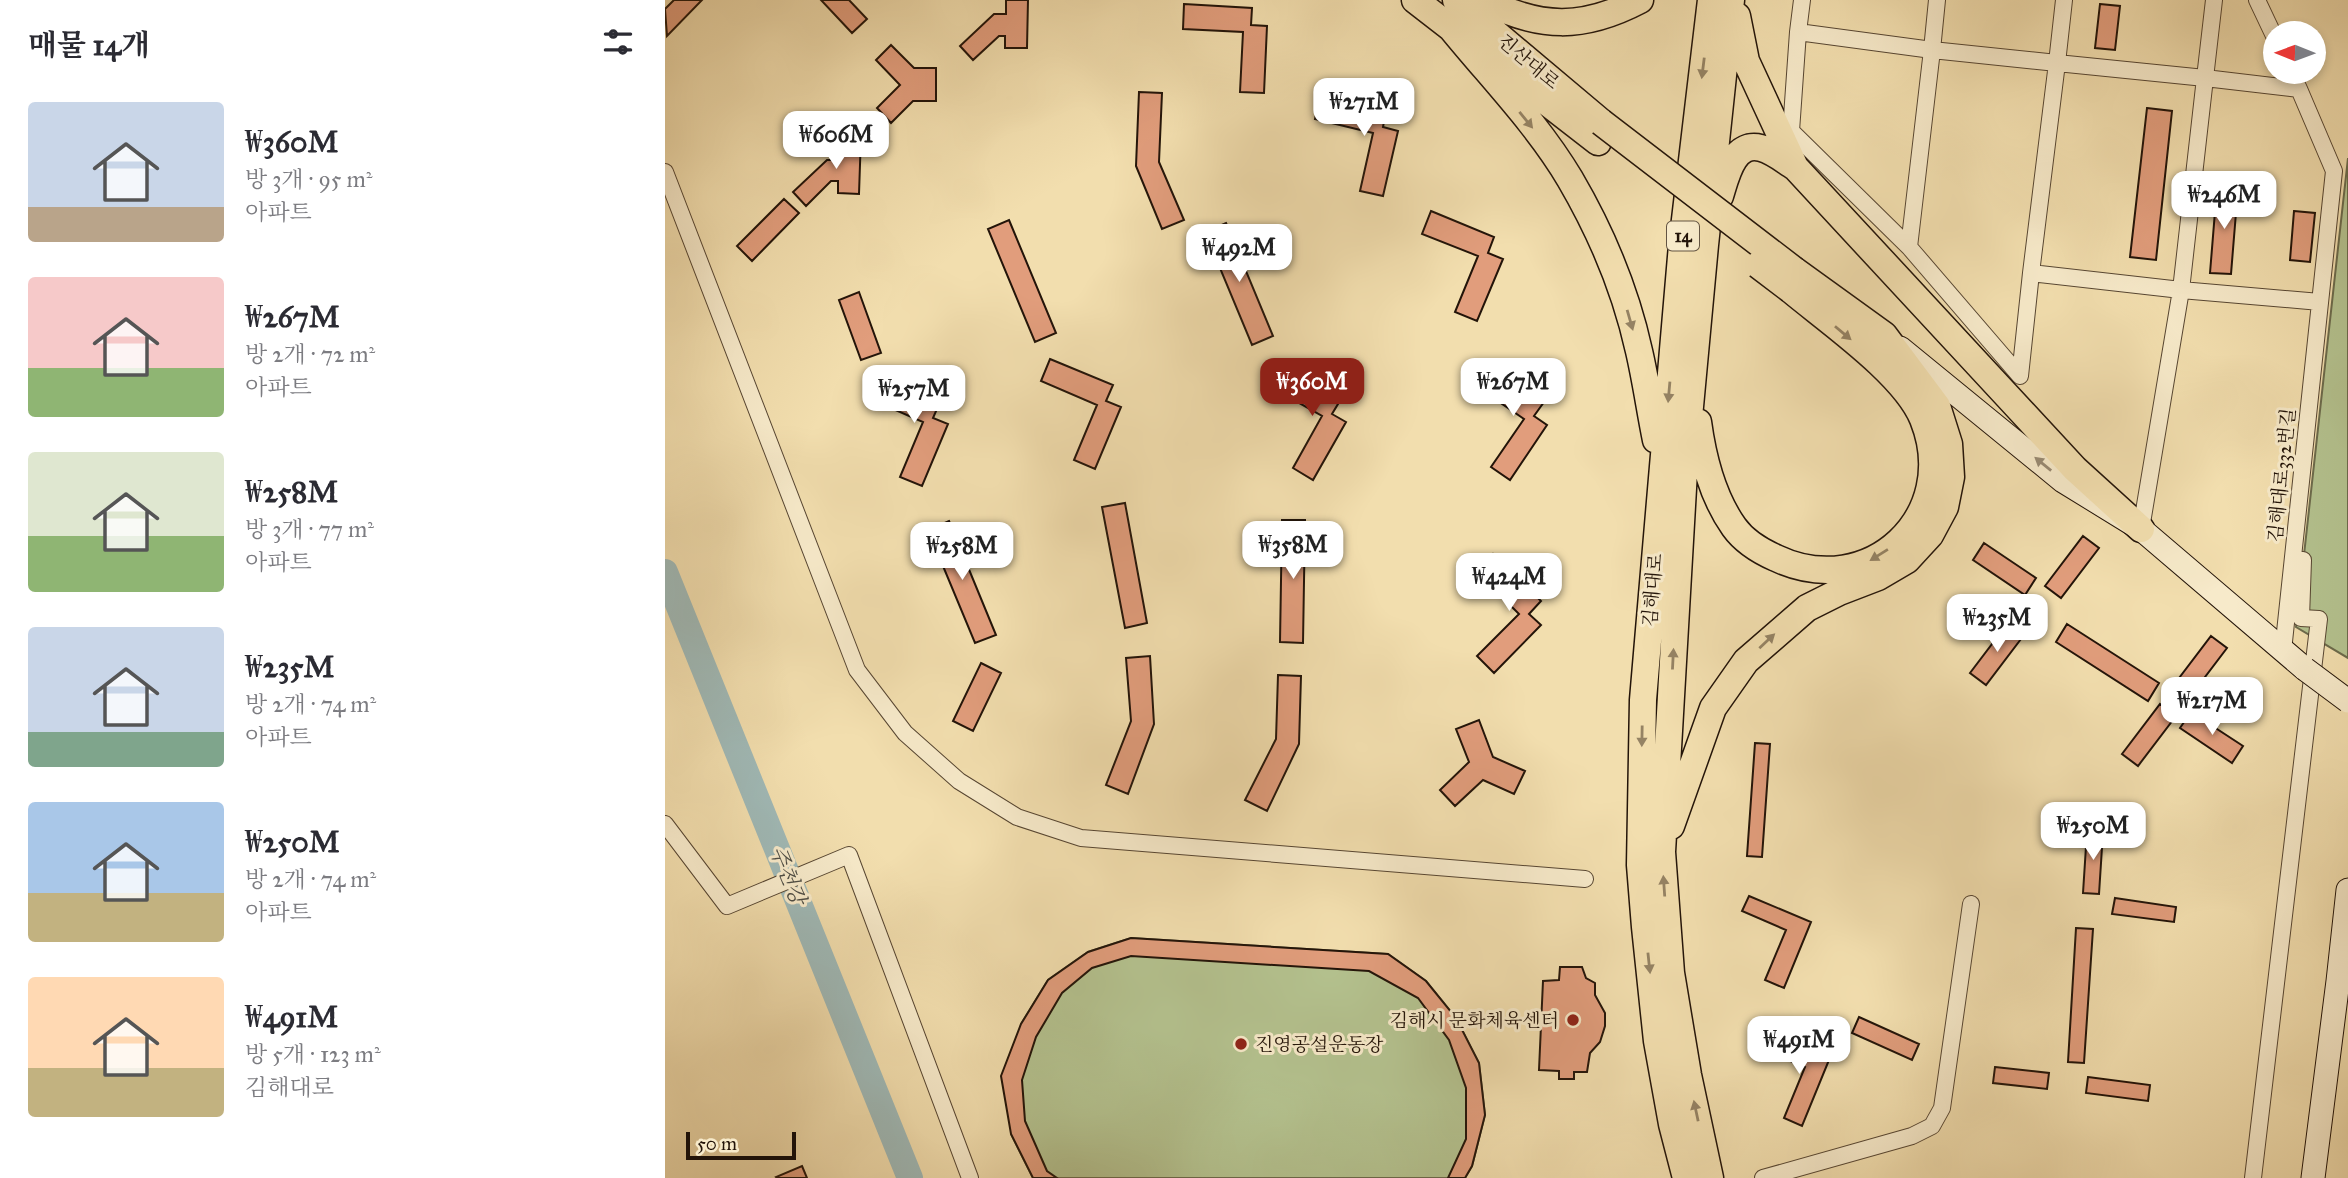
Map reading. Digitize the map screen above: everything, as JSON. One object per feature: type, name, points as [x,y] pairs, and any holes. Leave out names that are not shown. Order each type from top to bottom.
[{"type":"main road","points":[[1415,0],[1452,29],[1600,132],[1793,280],[1883,366],[1904,390],[1922,417],[1930,442],[1933,470],[1929,497],[1917,523],[1897,543],[1870,561],[1845,568],[1822,571],[1793,566],[1759,551],[1734,528],[1712,489],[1700,442],[1693,388]]},
{"type":"main road","name":"진산대로","points":[[1456,0],[1600,132]]},
{"type":"main road","points":[[1483,0],[1505,11],[1544,22],[1576,22],[1612,15],[1640,0]]},
{"type":"main road","name":"김해대로","points":[[1686,1178],[1672,1124],[1657,1041],[1640,865],[1643,700],[1682,245],[1711,0]]},
{"type":"main road","points":[[1733,0],[1747,61],[1795,167]]},
{"type":"main road","name":"김해대로","points":[[1710,1178],[1688,1075],[1671,973],[1662,852],[1684,471],[1705,245],[1733,0]]},
{"type":"main road","points":[[1452,29],[1534,129],[1569,178],[1595,228],[1620,285],[1639,350],[1662,473]]},
{"type":"main road","points":[[1705,245],[1728,170],[1737,155],[1748,148],[1761,148],[1795,167],[2075,470],[2283,651],[2348,701]]},
{"type":"main road","points":[[1793,280],[1884,335],[2063,481],[2141,529]]},
{"type":"main road","points":[[1662,852],[1713,708],[1746,661],[1807,608],[1839,592],[1878,578],[1907,560],[1930,535],[1945,507],[1951,477],[1949,444],[1937,406],[1884,335]]},
{"type":"main road","points":[[2313,1178],[2340,1035],[2348,890]]},
{"type":"street","points":[[1801,0],[1791,131],[1909,247],[2020,376],[2064,0]]},
{"type":"street","points":[[1909,247],[1937,0]]},
{"type":"street","points":[[2141,529],[2181,290],[2214,0]]},
{"type":"street","points":[[2257,0],[2267,21]]},
{"type":"street","points":[[1798,32],[1931,50],[2299,89]]},
{"type":"street","name":"김해대로332번길","points":[[2283,651],[2333,171],[2297,84]]},
{"type":"street","points":[[665,172],[857,670],[905,733],[958,781],[1017,817],[1081,838],[1585,879]]},
{"type":"street","points":[[2031,273],[2320,302]]},
{"type":"street","points":[[2253,1178],[2319,619],[2301,618],[2303,560],[2293,560]]},
{"type":"street","points":[[665,824],[727,906],[849,855],[969,1178]]},
{"type":"street","points":[[1763,1178],[1912,1136],[1932,1126],[1943,1108],[1971,904]]},
{"type":"green space","points":[[2348,158],[2348,658],[2296,627]]},
{"type":"green space","name":"진영공설운동장","points":[[1131,938],[1388,954],[1426,981],[1456,1018],[1479,1063],[1485,1115],[1472,1166],[1465,1178],[1033,1178],[1011,1134],[1021,1024],[1048,980],[1088,952]]},
{"type":"building","points":[[674,0],[702,0],[667,36],[665,9]]},
{"type":"building","points":[[821,0],[849,0],[867,19],[852,33]]},
{"type":"building","points":[[1006,0],[1028,0],[1027,48],[1005,48],[1005,36],[999,36],[973,60],[960,46],[994,14],[1006,14]]},
{"type":"building","points":[[1184,4],[1252,8],[1251,25],[1267,26],[1264,93],[1240,92],[1243,32],[1183,29]]},
{"type":"building","points":[[2100,4],[2120,6],[2115,50],[2095,48]]},
{"type":"building","points":[[891,45],[914,68],[936,68],[936,101],[913,101],[891,123],[877,108],[900,85],[876,60]]},
{"type":"building","points":[[1139,92],[1162,93],[1159,162],[1184,220],[1162,229],[1136,166]]},
{"type":"building","points":[[1320,96],[1386,111],[1383,127],[1398,131],[1383,196],[1360,191],[1373,133],[1315,119]]},
{"type":"building","points":[[2147,108],[2172,111],[2156,260],[2130,257]]},
{"type":"building","points":[[839,134],[861,135],[859,194],[838,193],[838,181],[831,181],[806,206],[793,192],[827,160],[838,160]]},
{"type":"building","points":[[2217,187],[2238,188],[2231,274],[2210,273]]},
{"type":"building","points":[[784,199],[799,213],[752,261],[737,246]]},
{"type":"building","points":[[1431,211],[1494,237],[1488,253],[1503,259],[1477,321],[1455,312],[1478,256],[1422,234]]},
{"type":"building","points":[[2294,211],[2315,213],[2310,262],[2290,260]]},
{"type":"building","points":[[1009,220],[1056,333],[1035,342],[988,229]]},
{"type":"building","points":[[1226,223],[1273,336],[1252,345],[1205,232]]},
{"type":"building","points":[[859,292],[881,353],[861,360],[839,300]]},
{"type":"building","points":[[1050,359],[1113,385],[1106,401],[1121,407],[1095,469],[1074,460],[1097,405],[1041,381]]},
{"type":"building","points":[[1487,363],[1544,402],[1534,416],[1547,425],[1510,480],[1491,467],[1524,419],[1473,384]]},
{"type":"building","points":[[1281,365],[1341,399],[1332,414],[1346,422],[1313,480],[1293,468],[1322,416],[1269,386]]},
{"type":"building","points":[[877,376],[940,402],[933,418],[948,424],[922,486],[900,477],[923,422],[868,398]]},
{"type":"building","points":[[1125,503],[1147,623],[1125,628],[1102,507]]},
{"type":"building","points":[[1282,520],[1305,520],[1303,643],[1280,642]]},
{"type":"building","points":[[949,521],[996,635],[975,643],[928,530]]},
{"type":"building","points":[[2083,536],[2099,548],[2061,598],[2045,586]]},
{"type":"building","points":[[1984,543],[2036,578],[2025,595],[1973,560]]},
{"type":"building","points":[[1493,554],[1541,601],[1529,614],[1541,625],[1494,673],[1477,656],[1519,614],[1476,571]]},
{"type":"building","points":[[2008,623],[2024,635],[1986,685],[1970,673]]},
{"type":"building","points":[[2067,624],[2159,683],[2148,701],[2056,642]]},
{"type":"building","points":[[2211,636],[2227,648],[2189,698],[2173,686]]},
{"type":"building","points":[[1150,656],[1154,724],[1128,794],[1106,785],[1131,721],[1126,658]]},
{"type":"building","points":[[981,663],[1001,673],[973,731],[953,721]]},
{"type":"building","points":[[1278,675],[1301,676],[1299,744],[1267,811],[1245,800],[1276,739]]},
{"type":"building","points":[[2160,704],[2176,716],[2138,766],[2122,754]]},
{"type":"building","points":[[2191,712],[2243,746],[2232,763],[2180,728]]},
{"type":"building","points":[[1479,720],[1493,757],[1525,771],[1514,794],[1483,780],[1455,806],[1440,790],[1469,762],[1456,729]]},
{"type":"building","points":[[1755,743],[1770,744],[1762,857],[1747,856]]},
{"type":"building","points":[[2087,831],[2103,832],[2099,894],[2083,893]]},
{"type":"building","points":[[1749,896],[1811,922],[1784,988],[1765,980],[1786,930],[1742,911]]},
{"type":"building","points":[[2115,898],[2176,907],[2174,922],[2112,914]]},
{"type":"building","points":[[2076,928],[2093,929],[2084,1063],[2068,1062]]},
{"type":"building","points":[[1131,938],[1388,954],[1426,981],[1456,1018],[1479,1063],[1485,1115],[1472,1166],[1465,1178],[1448,1178],[1466,1139],[1466,1088],[1449,1040],[1418,998],[1369,971],[1131,956],[1092,968],[1062,993],[1036,1037],[1022,1080],[1025,1121],[1047,1171],[1057,1178],[1033,1178],[1011,1134],[1001,1076],[1021,1024],[1048,980],[1088,952]]},
{"type":"building","name":"김해시 문화체육센터","points":[[1560,967],[1582,967],[1586,978],[1595,983],[1595,995],[1605,1013],[1605,1026],[1600,1042],[1590,1053],[1587,1072],[1574,1072],[1574,1079],[1559,1079],[1559,1071],[1539,1070],[1543,981],[1559,980]]},
{"type":"building","points":[[1859,1017],[1919,1044],[1912,1060],[1852,1033]]},
{"type":"building","points":[[1767,1034],[1829,1060],[1802,1126],[1784,1118],[1805,1067],[1761,1049]]},
{"type":"building","points":[[1995,1067],[2049,1073],[2047,1089],[1993,1083]]},
{"type":"building","points":[[2088,1077],[2150,1085],[2148,1101],[2086,1093]]},
{"type":"building","points":[[802,1166],[807,1178],[776,1177]]},
{"type":"waterway","name":"주천강","points":[[665,572],[910,1178]]},
{"type":"place","name":"김해시 문화체육센터","points":[[1573,1020]]},
{"type":"place","name":"진영공설운동장","points":[[1241,1044]]}]
